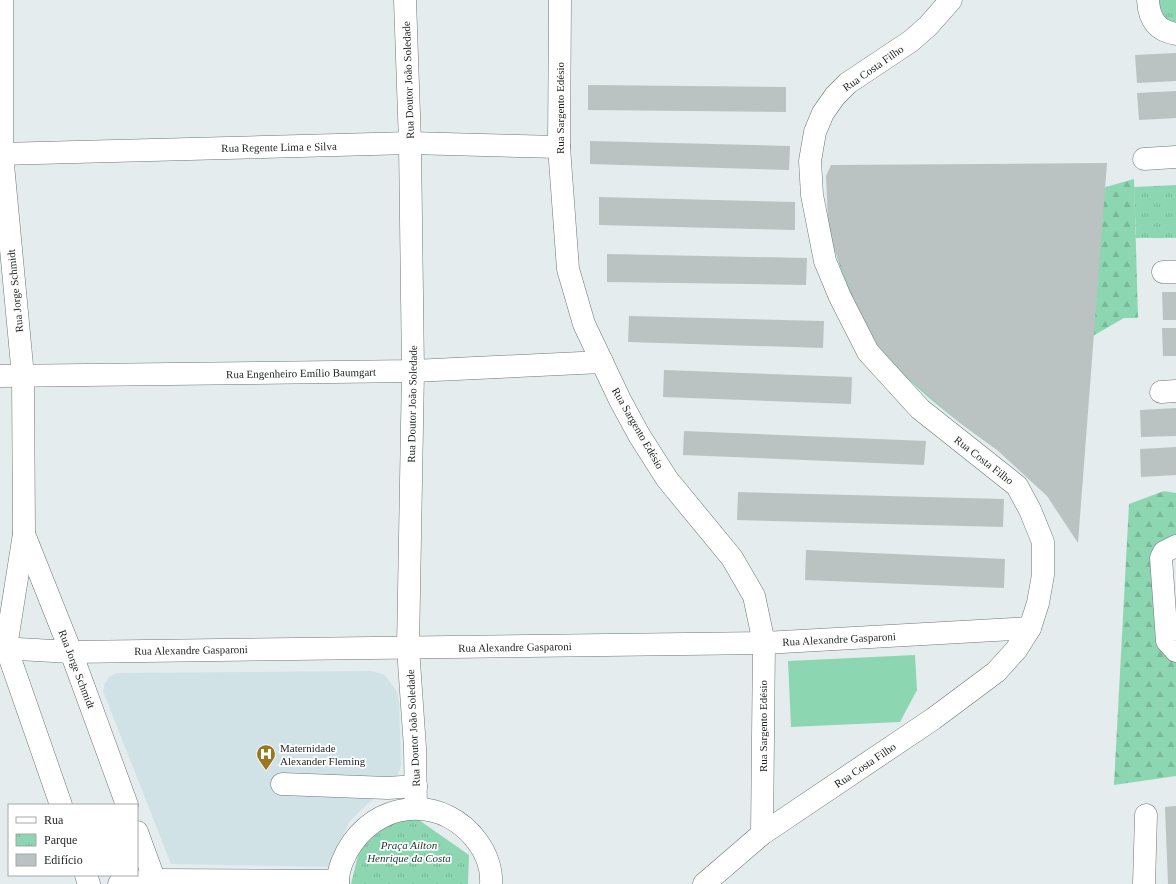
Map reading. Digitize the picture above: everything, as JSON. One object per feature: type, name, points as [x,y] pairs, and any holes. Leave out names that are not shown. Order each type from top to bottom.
[{"type":"street","name":"Rua Jorge Schmidt","points":[[2,0],[1,154],[23,376],[24,534],[3,647],[61,804]]},
{"type":"street","name":"Rua Doutor João Soledade","points":[[405,0],[410,143],[413,371],[408,648],[416,808]]},
{"type":"street","name":"Rua Sargento Edésio","points":[[560,0],[559,147],[568,268],[584,324],[639,435],[667,479],[742,571],[754,596],[764,643],[762,834]]},
{"type":"street","name":"Rua Costa Filho","points":[[704,884],[762,834],[980,685],[996,672],[1016,650],[1030,628],[1043,575],[1042,542],[1030,510],[1017,486],[920,409],[868,352],[840,297],[825,261],[812,195],[810,161],[815,132],[823,113],[835,96],[848,83],[911,41],[928,26],[951,0]]},
{"type":"street","points":[[1148,0],[1149,12],[1156,25],[1166,32],[1176,34]]},
{"type":"street","name":"Rua Regente Lima e Silva","points":[[1,154],[410,143],[559,147]]},
{"type":"street","points":[[1144,159],[1176,157]]},
{"type":"street","name":"Rua Engenheiro Emílio Baumgart","points":[[0,376],[413,371],[602,362]]},
{"type":"street","name":"Rua Jorge Schmidt","points":[[24,534],[71,652],[127,804]]},
{"type":"street","points":[[1176,546],[1164,552],[1161,558],[1167,642],[1176,651]]},
{"type":"street","name":"Rua Alexandre Gasparoni","points":[[3,647],[71,652],[764,643],[1030,628]]},
{"type":"street","points":[[282,784],[388,788],[416,786]]},
{"type":"street","points":[[119,884],[156,882],[338,882],[345,852],[362,829],[387,813],[416,808],[444,813],[467,828],[484,850],[492,877],[491,884]]},
{"type":"street","points":[[1144,884],[1146,815]]},
{"type":"street","points":[[138,835],[156,882]]},
{"type":"shaded area","name":"Maternidade Alexander Fleming","points":[[371,671],[385,675],[397,692],[399,702],[401,765],[397,778],[388,788],[364,807],[349,822],[340,844],[335,867],[171,864],[103,691],[105,683],[109,677],[117,673]]},
{"type":"green space","points":[[1158,0],[1176,0],[1176,25],[1162,17]]},
{"type":"green space","points":[[1134,179],[1138,318],[1124,318],[1060,355],[996,449],[932,401],[888,358],[870,333],[857,309],[846,284],[833,245],[1081,194]]},
{"type":"green space","points":[[1176,185],[1176,238],[1136,238],[1134,187]]},
{"type":"green space","points":[[1164,491],[1176,493],[1176,540],[1164,541],[1176,645],[1176,776],[1114,785],[1129,504]]},
{"type":"green space","points":[[915,655],[917,690],[900,722],[791,727],[788,661]]},
{"type":"green space","name":"Praça Ailton Henrique da Costa","points":[[416,818],[469,855],[468,884],[351,884],[362,839],[395,821]]},
{"type":"building","points":[[1176,53],[1176,81],[1137,83],[1135,55]]},
{"type":"building","points":[[588,85],[786,87],[786,112],[588,110]]},
{"type":"building","points":[[1176,91],[1176,118],[1139,120],[1137,93]]},
{"type":"building","points":[[590,141],[790,146],[789,170],[590,164]]},
{"type":"building","points":[[1107,163],[1078,543],[1047,496],[996,449],[960,423],[905,375],[877,345],[858,310],[833,245],[828,221],[826,176],[831,165]]},
{"type":"building","points":[[599,197],[795,202],[795,230],[599,225]]},
{"type":"building","points":[[607,254],[807,258],[806,285],[607,282]]},
{"type":"building","points":[[1162,292],[1176,292],[1176,320],[1163,320]]},
{"type":"building","points":[[629,316],[824,321],[823,348],[628,342]]},
{"type":"building","points":[[1162,328],[1176,328],[1176,356],[1163,356]]},
{"type":"building","points":[[664,370],[852,377],[851,404],[663,397]]},
{"type":"building","points":[[1176,408],[1176,436],[1141,437],[1140,410]]},
{"type":"building","points":[[684,431],[926,441],[924,465],[683,455]]},
{"type":"building","points":[[1176,447],[1176,475],[1141,477],[1140,449]]},
{"type":"building","points":[[738,492],[1004,499],[1003,527],[737,520]]},
{"type":"building","points":[[806,550],[1005,559],[1004,588],[805,580]]},
{"type":"building","points":[[1176,806],[1176,884],[1168,884],[1165,807]]},
{"type":"place","name":"Maternidade Alexander Fleming","points":[[266,771]]}]
